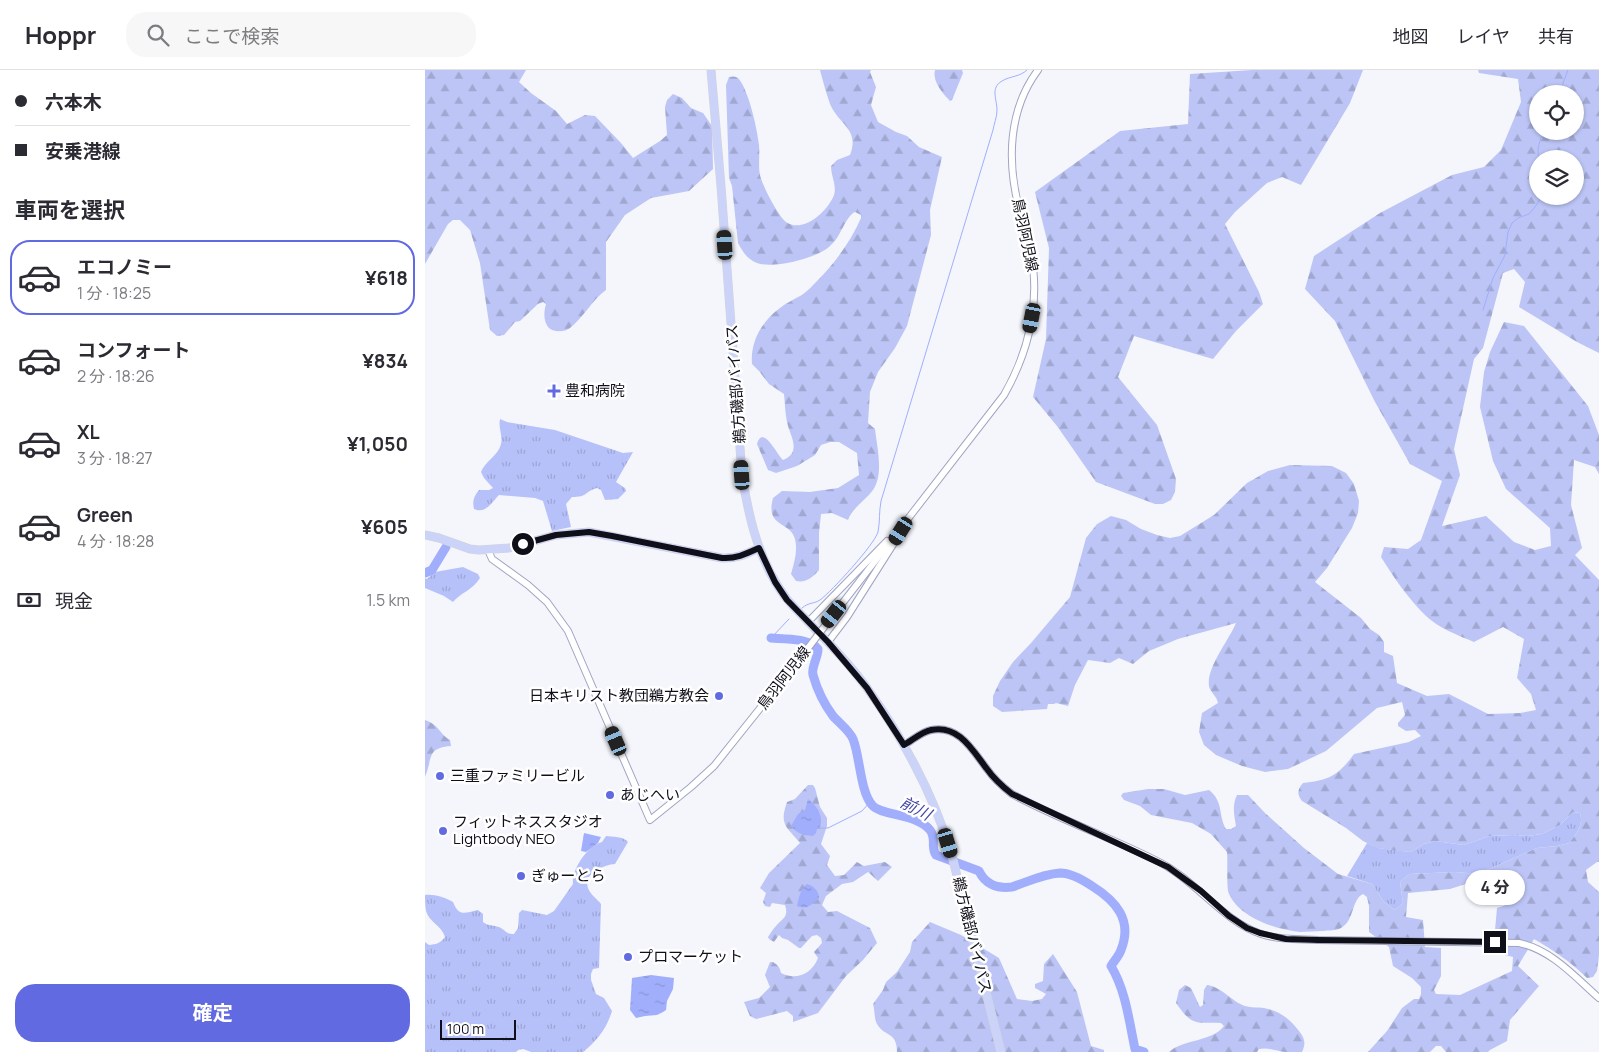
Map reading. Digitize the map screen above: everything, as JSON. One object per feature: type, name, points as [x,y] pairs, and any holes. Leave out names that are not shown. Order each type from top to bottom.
[{"type":"highway","name":"鵜方磯部バイパス","points":[[711,70],[742,475],[749,518],[759,548],[775,582],[787,600],[828,642],[867,688],[923,778],[944,830],[952,856],[1001,1052]]},
{"type":"highway","points":[[425,535],[470,549],[488,550],[509,548],[553,536],[589,532],[732,559],[759,548]]},
{"type":"main road","name":"鳥羽阿児線","points":[[488,550],[492,559],[539,594],[555,611],[568,631],[649,820],[714,766],[910,517],[1004,395],[1012,381],[1025,350],[1032,318],[1034,279],[1013,176],[1012,133],[1028,85],[1038,70]]},
{"type":"main road","points":[[809,622],[910,517]]},
{"type":"main road","points":[[828,642],[847,617],[910,517]]},
{"type":"main road","points":[[904,745],[925,732],[932,730],[953,732],[963,739],[997,781],[1012,794],[1168,867],[1201,891],[1229,916],[1247,928],[1260,933],[1286,939],[1519,943],[1549,955],[1599,998]]},
{"type":"green space","points":[[425,70],[526,70],[519,82],[556,111],[567,124],[585,115],[595,116],[633,158],[667,135],[665,107],[667,100],[673,94],[682,98],[691,108],[703,113],[712,126],[713,169],[689,191],[651,198],[625,215],[606,242],[606,290],[570,328],[559,331],[550,329],[545,321],[546,304],[543,302],[538,304],[520,321],[515,322],[504,335],[497,336],[490,330],[480,263],[470,230],[460,220],[453,220],[448,224],[425,264]]},
{"type":"green space","points":[[820,70],[871,70],[870,72],[876,87],[871,105],[878,122],[907,136],[919,147],[942,157],[930,210],[931,235],[907,326],[895,348],[878,372],[870,392],[868,423],[875,429],[879,460],[876,484],[870,494],[853,511],[848,520],[832,513],[821,514],[819,570],[809,579],[796,581],[791,574],[796,552],[795,539],[792,533],[772,515],[773,498],[782,491],[810,492],[838,488],[859,475],[857,453],[839,442],[830,442],[821,445],[815,455],[797,466],[776,473],[768,470],[757,444],[760,439],[763,437],[766,439],[783,460],[789,457],[794,448],[786,419],[784,394],[769,384],[752,364],[753,348],[755,340],[768,319],[782,306],[807,291],[830,267],[852,235],[861,215],[853,213],[831,245],[825,250],[807,258],[774,265],[757,263],[748,257],[738,243],[732,186],[729,178],[726,85],[729,77],[733,76],[737,77],[743,85],[752,110],[756,129],[761,180],[783,219],[793,225],[800,225],[821,214],[831,201],[835,188],[831,166],[837,160],[850,155],[852,146],[850,133],[830,104]]},
{"type":"green space","points":[[935,70],[962,70],[963,73],[952,100],[950,101],[944,95],[939,87],[934,74]]},
{"type":"green space","points":[[1252,70],[1363,70],[1350,103],[1301,185],[1282,177],[1267,183],[1235,212],[1225,224],[1259,292],[1263,304],[1236,331],[1213,359],[1134,336],[1118,377],[1157,425],[1176,479],[1175,492],[1171,500],[1163,504],[1155,504],[1096,482],[1057,426],[1033,397],[1046,339],[1049,248],[1035,192],[1120,131],[1188,124],[1190,74]]},
{"type":"green space","points":[[1478,70],[1599,70],[1599,353],[1519,307],[1525,282],[1514,269],[1503,273],[1483,348],[1474,359],[1454,449],[1460,475],[1442,526],[1486,516],[1514,542],[1535,550],[1551,546],[1550,528],[1506,489],[1493,461],[1480,407],[1484,372],[1490,352],[1504,322],[1524,326],[1588,406],[1599,435],[1599,474],[1595,467],[1574,460],[1571,505],[1582,548],[1575,555],[1599,580],[1599,862],[1586,870],[1588,882],[1599,892],[1599,955],[1597,971],[1593,977],[1587,978],[1562,957],[1534,939],[1518,966],[1539,986],[1510,1020],[1507,1041],[1488,1052],[1446,1052],[1441,1046],[1436,1046],[1430,1052],[1368,1052],[1387,1031],[1402,1008],[1414,999],[1419,999],[1421,987],[1412,978],[1393,966],[1389,947],[1369,932],[1367,897],[1363,894],[1359,897],[1349,920],[1337,930],[1300,932],[1259,921],[1241,910],[1229,894],[1227,852],[1211,834],[1192,823],[1151,815],[1140,806],[1124,800],[1121,796],[1123,793],[1148,789],[1164,789],[1185,795],[1209,790],[1217,799],[1226,829],[1236,826],[1234,806],[1237,795],[1248,795],[1304,848],[1338,874],[1372,884],[1384,902],[1395,910],[1403,903],[1400,882],[1409,874],[1455,872],[1478,874],[1537,848],[1569,843],[1577,833],[1580,825],[1580,813],[1573,812],[1560,825],[1542,834],[1490,836],[1464,845],[1435,841],[1424,844],[1410,852],[1377,848],[1363,841],[1346,828],[1302,801],[1299,790],[1303,783],[1332,776],[1354,754],[1409,742],[1421,736],[1415,730],[1406,731],[1398,726],[1398,723],[1405,715],[1402,702],[1377,708],[1326,751],[1288,769],[1265,772],[1242,766],[1216,755],[1204,745],[1199,732],[1202,713],[1218,703],[1209,686],[1209,679],[1214,663],[1236,623],[1178,639],[1149,651],[1133,664],[1119,658],[1110,663],[1088,660],[1075,685],[1068,706],[1056,703],[1048,704],[1047,709],[1002,712],[993,706],[993,696],[1000,681],[1013,662],[1070,597],[1086,538],[1097,524],[1111,516],[1126,520],[1141,529],[1157,535],[1170,538],[1180,536],[1214,515],[1247,483],[1268,471],[1290,465],[1332,466],[1346,473],[1354,484],[1359,501],[1358,513],[1352,528],[1327,568],[1315,582],[1361,618],[1370,629],[1379,635],[1384,642],[1384,652],[1393,656],[1397,683],[1427,696],[1449,694],[1488,714],[1520,713],[1536,710],[1531,694],[1517,678],[1524,639],[1503,627],[1474,642],[1442,628],[1426,616],[1413,602],[1381,557],[1384,547],[1408,549],[1421,540],[1442,481],[1410,464],[1375,402],[1335,321],[1305,289],[1314,256],[1380,213],[1452,175],[1484,167],[1501,150],[1521,102],[1518,79],[1479,73]],"holes":[[[1494,875],[1509,893],[1509,904],[1497,908],[1493,952],[1513,957],[1512,971],[1460,995],[1436,994],[1434,990],[1441,976],[1441,948],[1425,947],[1423,920],[1406,917],[1408,893],[1450,889]]]},
{"type":"green space","points":[[500,419],[507,422],[555,430],[623,453],[633,452],[616,482],[625,488],[626,491],[618,499],[605,500],[601,490],[597,488],[584,495],[572,497],[566,504],[571,527],[552,531],[543,501],[535,498],[499,495],[485,509],[474,509],[474,499],[479,490],[493,488],[481,472],[501,444]]},
{"type":"green space","points":[[463,567],[478,574],[480,578],[474,586],[453,602],[425,588],[425,578],[427,579],[435,572]]},
{"type":"green space","points":[[425,720],[434,724],[450,740],[451,746],[443,747],[434,752],[425,777]]},
{"type":"green space","points":[[808,785],[813,785],[815,788],[820,807],[827,818],[827,826],[821,844],[830,856],[827,865],[835,876],[844,875],[857,862],[864,866],[885,862],[892,867],[878,881],[868,872],[853,882],[842,884],[826,896],[822,905],[828,912],[837,911],[870,928],[877,943],[846,976],[818,1013],[793,1022],[793,1016],[787,1011],[756,1019],[750,1016],[744,1002],[759,998],[770,987],[765,975],[770,962],[776,964],[781,973],[798,976],[808,972],[815,964],[818,958],[814,952],[822,943],[821,938],[817,935],[812,936],[801,948],[779,935],[774,942],[769,939],[768,937],[773,930],[785,917],[786,909],[785,905],[772,903],[770,907],[765,906],[763,902],[766,893],[760,888],[769,873],[800,843],[785,825],[784,816],[787,802],[795,799]]},
{"type":"green space","points":[[1573,812],[1580,813],[1581,821],[1579,829],[1569,843],[1537,848],[1478,874],[1455,872],[1409,874],[1400,882],[1403,903],[1395,910],[1384,902],[1372,884],[1347,876],[1367,843],[1378,848],[1410,852],[1424,844],[1435,841],[1464,845],[1490,836],[1542,834],[1560,825]]},
{"type":"green space","points":[[606,836],[621,838],[628,842],[615,864],[595,871],[591,874],[587,883],[590,892],[601,904],[599,968],[593,969],[591,980],[596,994],[604,998],[612,1011],[597,1039],[583,1052],[531,1052],[523,1049],[516,1052],[425,1052],[425,942],[429,945],[436,944],[445,937],[428,915],[425,895],[436,895],[450,900],[457,910],[463,913],[478,910],[483,914],[483,922],[499,927],[507,933],[514,934],[518,928],[519,913],[522,910],[547,915],[554,911],[573,884],[573,878],[581,859],[591,848],[602,842]]},
{"type":"green space","points":[[930,922],[961,935],[999,958],[1017,999],[1032,1001],[1042,999],[1046,994],[1035,988],[1035,984],[1043,981],[1044,964],[1053,954],[1077,992],[1091,1046],[1104,1050],[1104,1052],[897,1052],[893,1037],[883,1031],[875,1020],[873,1004],[886,982],[897,972],[910,952],[912,942]]},
{"type":"green space","points":[[1185,985],[1191,988],[1200,1007],[1203,1005],[1204,990],[1207,985],[1217,988],[1245,1006],[1270,1009],[1280,1013],[1303,1036],[1302,1052],[1285,1052],[1266,1048],[1259,1049],[1257,1052],[1169,1052],[1182,1045],[1212,1035],[1224,1026],[1221,1023],[1195,1022],[1187,1016],[1176,1003],[1179,990]]},
{"type":"water","points":[[808,799],[817,808],[821,819],[820,827],[813,836],[801,834],[791,826],[798,814],[805,810]]},
{"type":"water","points":[[584,833],[601,837],[598,843],[586,852],[581,851]]},
{"type":"water","points":[[807,884],[816,889],[819,898],[809,906],[797,906],[801,891]]},
{"type":"water","points":[[651,975],[674,978],[673,989],[667,1001],[666,1010],[657,1015],[636,1018],[630,1010],[632,978]]},
{"type":"waterway","points":[[802,608],[820,600],[834,587],[861,557],[878,532],[881,501],[993,130],[997,113],[995,90],[1002,81],[1027,70]]},
{"type":"waterway","points":[[1562,85],[1568,70]]},
{"type":"waterway","points":[[1538,150],[1540,140]]},
{"type":"waterway","points":[[1483,310],[1493,278],[1505,255],[1508,232],[1512,223],[1518,218],[1529,214],[1536,205]]},
{"type":"waterway","name":"前川","points":[[425,573],[432,570],[446,547]]},
{"type":"waterway","points":[[771,638],[789,619]]},
{"type":"waterway","name":"前川","points":[[771,638],[803,641],[814,645],[818,649],[813,675],[821,696],[833,716],[853,739],[868,799],[877,809],[924,824],[932,833],[936,855],[979,871],[992,885],[1001,887],[1012,887],[1054,874],[1068,874],[1092,886],[1115,905],[1120,912],[1125,929],[1121,950],[1111,966],[1124,996],[1135,1049],[1144,1052]]},
{"type":"waterway","points":[[817,828],[828,828],[862,811],[870,802]]},
{"type":"place","name":"豊和病院","points":[[554,391]]},
{"type":"place","name":"日本キリスト教団鵜方教会","points":[[719,696]]},
{"type":"place","name":"三重ファミリービル","points":[[440,776]]},
{"type":"place","name":"あじへい","points":[[610,795]]},
{"type":"place","name":"フィットネススタジオ Lightbody NEO","points":[[443,831]]},
{"type":"place","name":"ぎゅーとら","points":[[521,876]]},
{"type":"place","name":"プロマーケット","points":[[628,957]]},
{"type":"route","points":[[523,544],[556,535],[589,532],[732,559],[759,548],[775,582],[787,600],[828,642],[867,688],[904,745],[925,732],[932,730],[946,730],[959,735],[997,781],[1012,794],[1168,867],[1201,891],[1229,916],[1247,928],[1260,933],[1286,939],[1495,942]]}]
